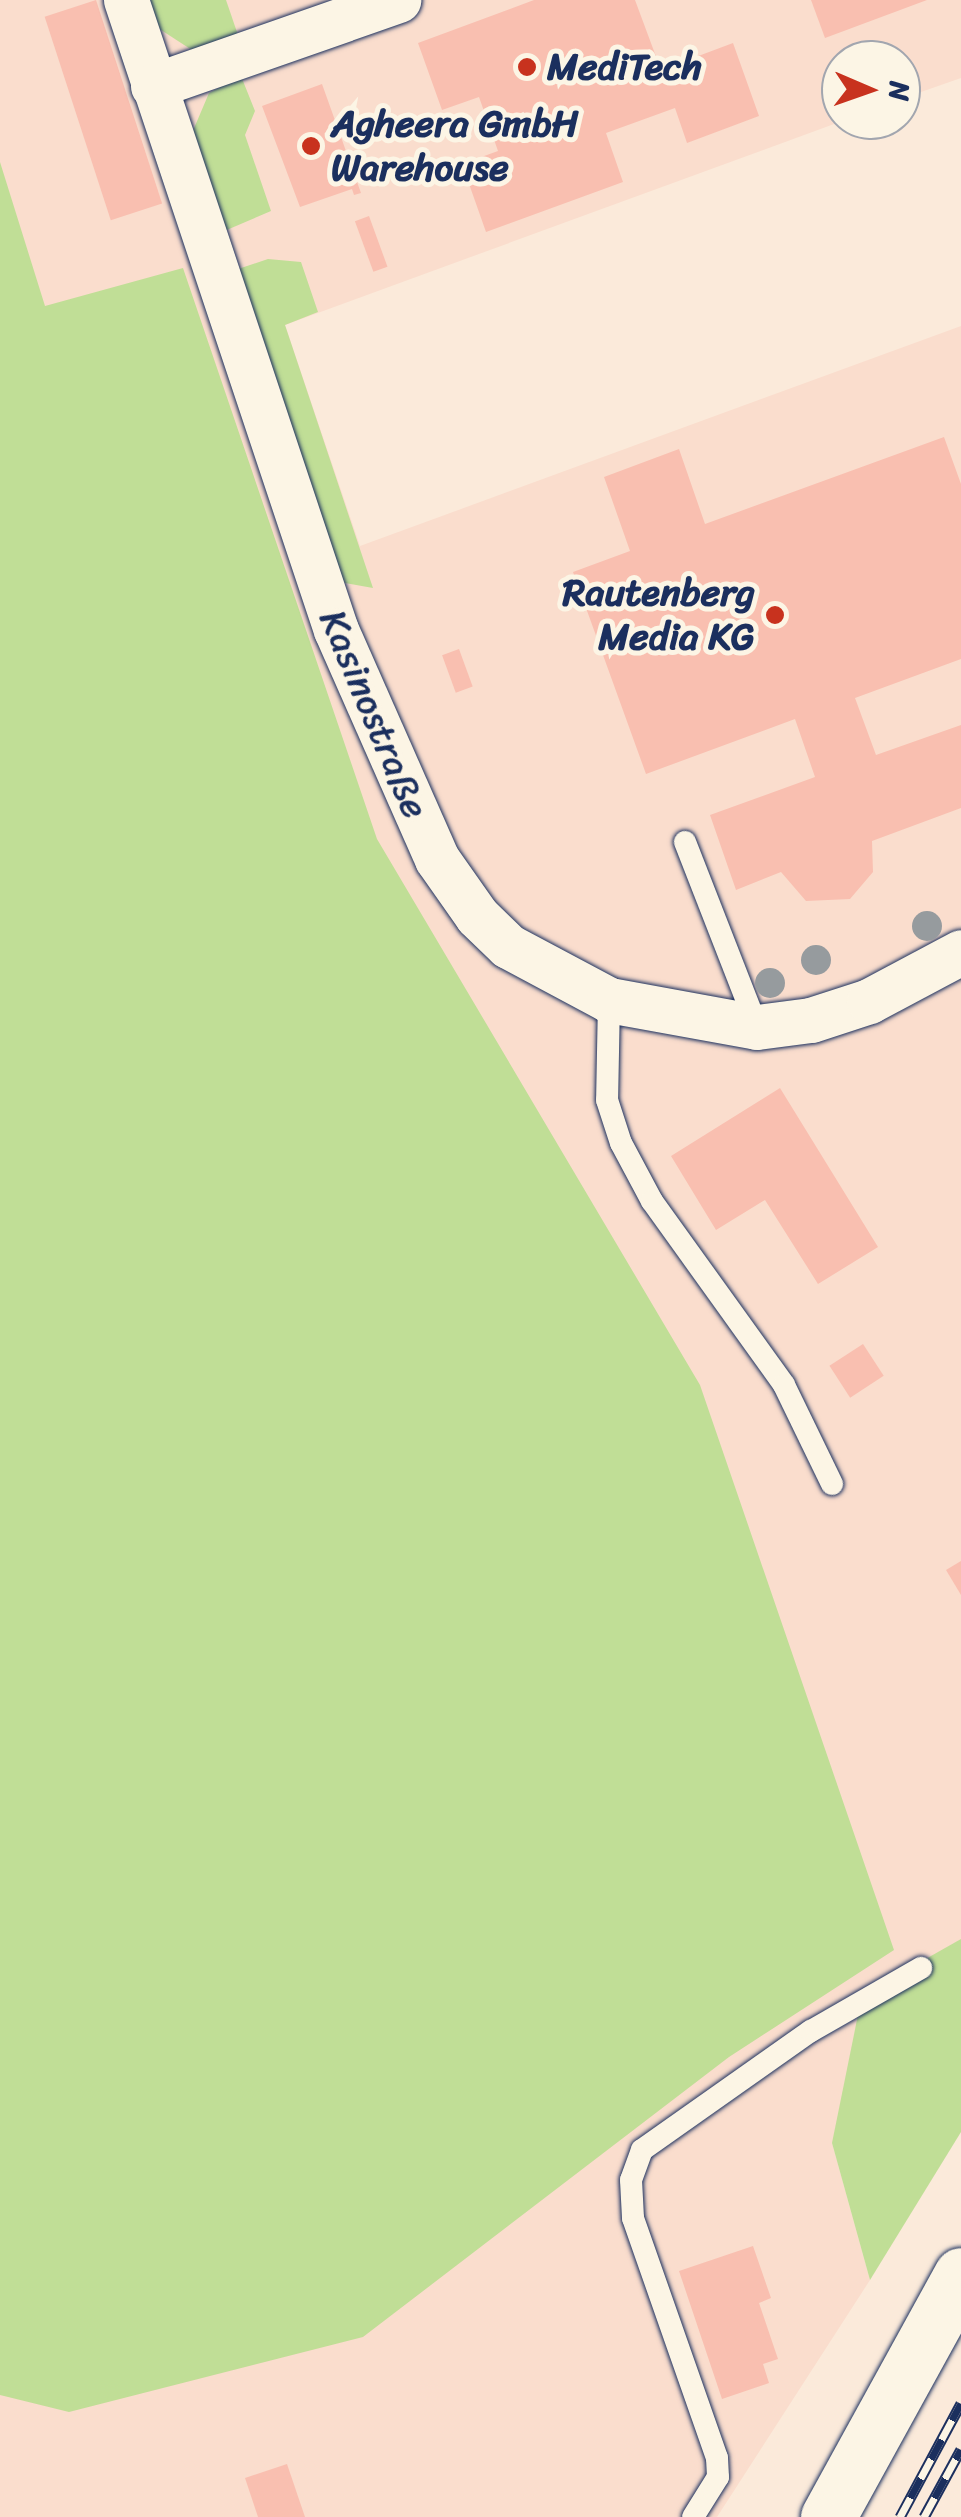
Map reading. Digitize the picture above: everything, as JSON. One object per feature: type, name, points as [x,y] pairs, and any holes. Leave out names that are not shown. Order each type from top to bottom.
[{"type":"main road","points":[[828,2517],[961,2275]]},
{"type":"street","name":"Kasinostraße","points":[[126,0],[336,630],[437,859],[508,946],[610,1000],[757,1026],[811,1020],[869,1002],[961,952]]},
{"type":"street","points":[[152,86],[398,0]]},
{"type":"lane","points":[[686,842],[757,1026]]},
{"type":"lane","points":[[610,1000],[607,1100],[621,1143],[652,1201],[784,1385],[832,1484]]},
{"type":"lane","points":[[694,2517],[718,2476],[718,2458],[633,2218],[631,2180],[642,2150],[812,2032],[922,1968]]},
{"type":"shaded area","points":[[0,0],[961,0],[961,78],[921,92],[921,40],[821,40],[821,129],[285,325],[360,546],[961,326],[961,1941],[832,2143],[870,2280],[717,2517],[0,2517]]},
{"type":"green space","points":[[149,0],[226,0],[239,38],[198,54],[158,28]]},
{"type":"green space","points":[[241,76],[255,111],[245,135],[271,211],[222,232],[192,133],[209,93]]},
{"type":"green space","points":[[0,162],[45,306],[183,268],[377,839],[700,1385],[894,1950],[729,2057],[363,2337],[69,2412],[0,2395]]},
{"type":"green space","points":[[268,259],[301,262],[318,312],[285,325],[373,588],[345,583],[336,569],[235,270]]},
{"type":"green space","points":[[961,1939],[961,2132],[870,2280],[832,2143],[862,1995]]},
{"type":"building","points":[[96,0],[162,204],[111,220],[45,17]]},
{"type":"building","points":[[534,0],[635,0],[661,70],[733,43],[759,116],[687,143],[675,108],[606,133],[623,182],[486,232],[462,164],[498,151],[479,97],[442,110],[418,43]]},
{"type":"building","points":[[811,0],[927,0],[825,38]]},
{"type":"building","name":"Agheera GmbH Warehouse","points":[[322,84],[361,193],[354,195],[352,189],[300,207],[262,106]]},
{"type":"building","points":[[369,216],[387,267],[373,272],[355,221]]},
{"type":"building","name":"Rautenberg Media KG","points":[[944,437],[961,484],[961,659],[855,698],[876,755],[961,725],[961,808],[872,841],[873,872],[850,899],[806,901],[781,872],[736,890],[710,815],[815,777],[795,719],[646,774],[573,572],[630,551],[604,477],[679,449],[705,524]]},
{"type":"building","points":[[459,649],[473,687],[456,693],[442,655]]},
{"type":"building","points":[[780,1088],[878,1247],[818,1284],[765,1200],[716,1230],[671,1156]]},
{"type":"building","points":[[863,1344],[884,1376],[850,1398],[829,1366]]},
{"type":"building","points":[[961,1561],[961,1595],[946,1570]]},
{"type":"building","points":[[753,2246],[771,2298],[759,2303],[778,2359],[763,2364],[769,2383],[722,2399],[679,2271]]},
{"type":"building","points":[[287,2464],[305,2517],[258,2517],[245,2478]]},
{"type":"railway","points":[[900,2517],[961,2403]]},
{"type":"railway","points":[[924,2517],[961,2449]]},
{"type":"place","name":"MediTech","points":[[527,67]]},
{"type":"place","name":"Agheera GmbH Warehouse","points":[[311,146]]},
{"type":"place","name":"Rautenberg Media KG","points":[[775,615]]}]
